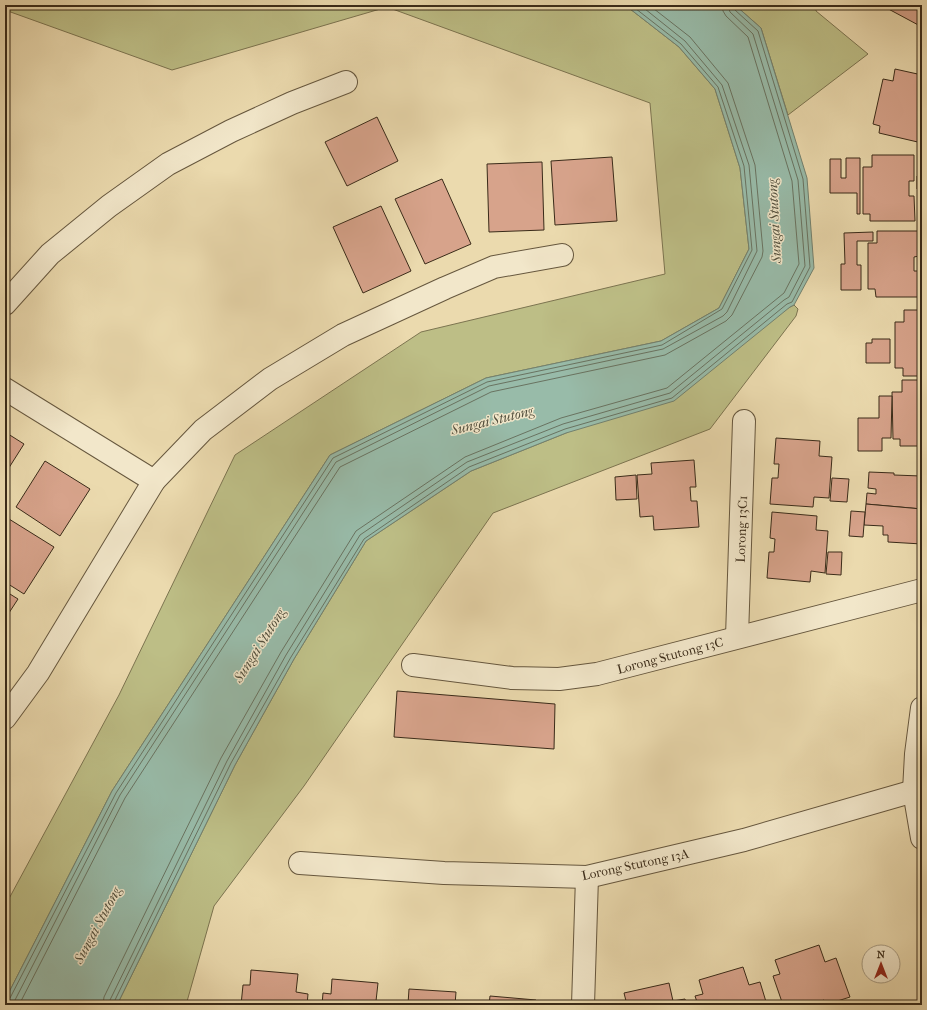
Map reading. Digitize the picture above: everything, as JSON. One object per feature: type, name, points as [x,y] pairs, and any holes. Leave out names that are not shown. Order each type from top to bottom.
[{"type":"street","points":[[5,304],[50,254],[109,206],[168,164],[232,130],[292,102],[346,82]]},
{"type":"street","points":[[5,718],[38,673],[154,481],[203,430],[270,379],[343,335],[494,267],[562,254]]},
{"type":"street","points":[[5,389],[154,481]]},
{"type":"street","name":"Lorong 13C1","points":[[737,637],[744,421]]},
{"type":"street","name":"Lorong Stutong 13C","points":[[413,665],[512,678],[559,679],[597,674],[922,590]]},
{"type":"street","points":[[922,708],[916,754],[914,791],[922,838]]},
{"type":"street","name":"Lorong Stutong 13A","points":[[300,863],[444,873],[587,876],[744,840],[914,791]]},
{"type":"street","points":[[583,1005],[587,876]]},
{"type":"green space","points":[[5,5],[625,5],[679,47],[715,89],[740,168],[749,249],[719,308],[661,341],[486,378],[330,455],[112,791],[5,1000],[5,906],[119,695],[235,455],[421,332],[665,274],[650,103],[387,7],[172,70],[5,10]]},
{"type":"green space","points":[[735,5],[816,5],[816,11],[868,54],[788,115],[761,28]]},
{"type":"green space","points":[[794,305],[798,309],[796,316],[710,429],[493,513],[304,786],[214,906],[186,1005],[117,1005],[235,765],[294,659],[366,541],[471,471],[566,433]]},
{"type":"water","name":"Sungai Stutong","points":[[625,5],[735,5],[761,28],[807,178],[814,268],[794,305],[674,401],[566,433],[471,471],[366,541],[294,659],[235,765],[117,1005],[5,1005],[5,1000],[112,791],[330,455],[486,378],[661,341],[719,308],[749,249],[740,168],[715,89],[679,47]]},
{"type":"building","points":[[881,5],[922,5],[922,27]]},
{"type":"building","points":[[895,69],[922,75],[922,143],[879,133],[880,126],[873,124],[883,79],[893,81]]},
{"type":"building","points":[[377,117],[398,161],[347,186],[325,142]]},
{"type":"building","points":[[872,155],[914,155],[914,181],[909,181],[909,196],[914,196],[915,221],[870,221],[870,214],[863,214],[863,167],[872,167]]},
{"type":"building","points":[[612,157],[617,221],[555,225],[551,161]]},
{"type":"building","points":[[846,158],[860,158],[860,214],[857,214],[857,193],[830,193],[830,159],[841,159],[841,178],[846,178]]},
{"type":"building","points":[[542,162],[544,230],[489,232],[487,164]]},
{"type":"building","points":[[922,175],[922,189],[917,189],[917,176]]},
{"type":"building","points":[[442,179],[471,244],[425,264],[395,199]]},
{"type":"building","points":[[381,206],[411,271],[363,293],[333,227]]},
{"type":"building","points":[[877,231],[919,231],[919,256],[914,257],[914,271],[920,271],[920,297],[876,297],[875,289],[868,289],[868,243],[877,243]]},
{"type":"building","points":[[873,232],[873,241],[857,241],[857,265],[861,265],[861,290],[841,290],[841,264],[845,264],[844,233]]},
{"type":"building","points":[[904,310],[922,310],[922,376],[903,376],[903,368],[895,368],[895,322],[904,322]]},
{"type":"building","points":[[872,339],[890,339],[890,363],[866,363],[866,343],[872,343]]},
{"type":"building","points":[[902,380],[922,380],[922,446],[900,446],[900,439],[893,439],[892,392],[902,392]]},
{"type":"building","points":[[879,396],[892,396],[891,438],[882,438],[882,451],[858,451],[858,418],[879,418]]},
{"type":"building","points":[[5,432],[24,444],[5,474]]},
{"type":"building","points":[[776,438],[820,441],[819,456],[832,457],[829,498],[814,497],[813,507],[770,504],[772,478],[778,478],[779,464],[774,464]]},
{"type":"building","points":[[694,460],[696,487],[690,487],[691,501],[697,501],[699,527],[654,530],[653,516],[640,517],[637,475],[652,474],[651,463]]},
{"type":"building","points":[[45,461],[90,489],[60,536],[16,507]]},
{"type":"building","points":[[869,472],[921,476],[922,509],[866,504],[867,493],[876,494],[876,489],[868,488]]},
{"type":"building","points":[[636,475],[637,499],[616,500],[615,477]]},
{"type":"building","points":[[832,478],[849,479],[847,502],[830,501]]},
{"type":"building","points":[[866,504],[922,509],[922,544],[888,542],[888,535],[883,535],[883,526],[864,525]]},
{"type":"building","points":[[851,511],[865,512],[863,537],[849,536]]},
{"type":"building","points":[[772,512],[817,516],[816,530],[828,531],[825,573],[811,571],[810,582],[767,578],[769,552],[774,552],[775,539],[770,538]]},
{"type":"building","points":[[9,519],[54,547],[24,594],[5,582],[5,525]]},
{"type":"building","points":[[828,552],[842,552],[841,575],[826,574]]},
{"type":"building","points":[[5,591],[18,599],[5,619]]},
{"type":"building","points":[[397,691],[555,704],[554,749],[394,737]]},
{"type":"building","points":[[819,945],[825,962],[836,958],[850,997],[825,1005],[824,1000],[810,1005],[783,1005],[773,976],[780,974],[775,960]]},
{"type":"building","points":[[743,967],[749,985],[760,982],[767,1005],[698,1005],[695,996],[703,994],[699,980]]},
{"type":"building","points":[[251,970],[298,974],[296,992],[308,994],[307,1005],[241,1005],[243,985],[250,985]]},
{"type":"building","points":[[332,979],[378,983],[376,1001],[389,1002],[388,1005],[322,1005],[323,993],[331,994]]},
{"type":"building","points":[[669,983],[673,1001],[685,999],[687,1005],[627,1005],[624,993]]},
{"type":"building","points":[[409,989],[456,992],[455,1005],[400,1005],[401,1003],[408,1004]]},
{"type":"building","points":[[490,996],[536,1000],[535,1005],[489,1005]]}]
